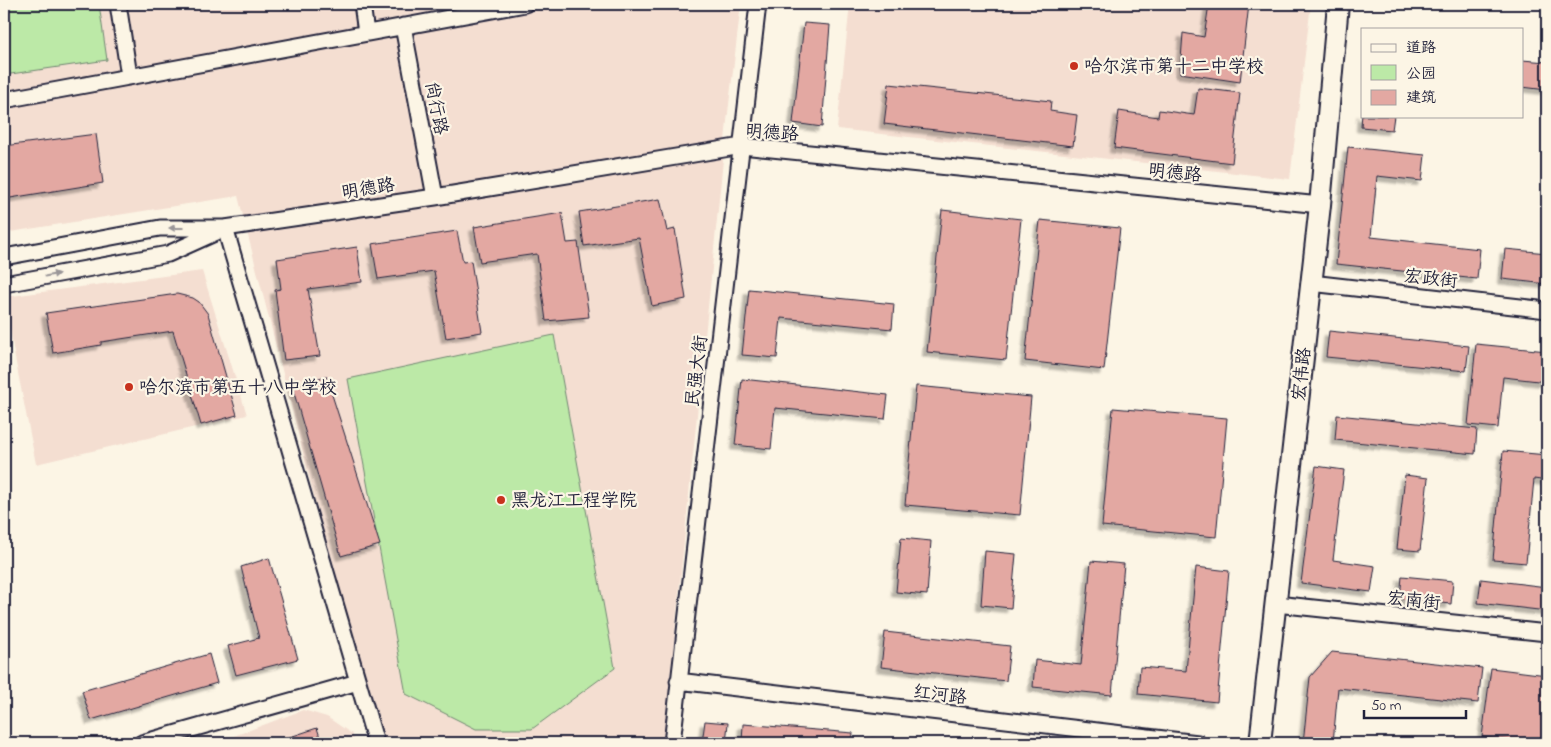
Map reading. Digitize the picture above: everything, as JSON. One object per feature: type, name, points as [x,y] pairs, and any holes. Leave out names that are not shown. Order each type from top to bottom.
[{"type":"main road","name":"宏伟路","points":[[1260,743],[1320,206],[1338,4]]},
{"type":"street","points":[[118,4],[129,76]]},
{"type":"street","points":[[362,4],[366,33]]},
{"type":"street","points":[[4,100],[525,4]]},
{"type":"street","name":"民强大街","points":[[672,743],[758,4]]},
{"type":"street","name":"尚行路","points":[[403,26],[435,197]]},
{"type":"street","name":"明德路","points":[[4,257],[160,228],[225,228],[435,197],[742,146],[1320,206]]},
{"type":"street","points":[[225,228],[376,743]]},
{"type":"street","name":"明德路","points":[[4,284],[168,254],[225,228]]},
{"type":"street","name":"宏政街","points":[[1311,283],[1547,310]]},
{"type":"street","name":"宏南街","points":[[1276,604],[1547,633]]},
{"type":"street","name":"红河路","points":[[678,681],[1198,743]]},
{"type":"street","points":[[142,743],[358,682]]},
{"type":"shaded area","name":"黑龙江工程学院","points":[[4,4],[741,4],[727,121],[664,739],[661,743],[387,743],[375,737],[238,196],[4,233]]},
{"type":"shaded area","name":"哈尔滨市第十二中学校","points":[[850,4],[1311,4],[1290,179],[837,129]]},
{"type":"shaded area","name":"哈尔滨市第五十八中学校","points":[[202,271],[247,415],[36,464],[4,297]]},
{"type":"shaded area","points":[[303,710],[327,717],[352,734],[356,743],[215,743]]},
{"type":"green space","points":[[4,4],[99,4],[107,60],[4,75]]},
{"type":"green space","points":[[554,335],[615,668],[532,729],[476,729],[406,694],[348,379]]},
{"type":"building","points":[[1209,4],[1249,4],[1240,82],[1180,73],[1183,33],[1204,37]]},
{"type":"building","points":[[804,23],[830,25],[822,127],[793,123]]},
{"type":"building","points":[[1524,60],[1547,62],[1547,90],[1524,87]]},
{"type":"building","points":[[889,84],[1051,101],[1050,111],[1077,115],[1073,146],[884,124]]},
{"type":"building","points":[[1198,88],[1240,93],[1232,163],[1114,148],[1119,111],[1158,117],[1159,110],[1194,115]]},
{"type":"building","points":[[1362,118],[1394,118],[1392,130],[1361,127]]},
{"type":"building","points":[[96,134],[103,183],[4,199],[4,146]]},
{"type":"building","points":[[1348,147],[1425,155],[1422,181],[1377,176],[1371,237],[1480,249],[1477,279],[1336,264]]},
{"type":"building","points":[[660,199],[667,231],[675,229],[686,299],[652,306],[639,238],[584,246],[579,212]]},
{"type":"building","points":[[942,210],[1021,219],[1006,360],[927,352]]},
{"type":"building","points":[[562,213],[567,243],[578,242],[589,317],[546,321],[537,254],[480,262],[474,227]]},
{"type":"building","points":[[1040,220],[1120,228],[1104,370],[1025,361]]},
{"type":"building","points":[[457,231],[463,262],[471,261],[482,332],[446,338],[434,271],[378,279],[372,244]]},
{"type":"building","points":[[357,247],[362,282],[308,289],[320,356],[284,360],[275,290],[281,289],[277,259]]},
{"type":"building","points":[[1505,249],[1547,253],[1547,284],[1502,279]]},
{"type":"building","points":[[749,289],[894,304],[892,329],[781,318],[777,358],[742,355]]},
{"type":"building","points":[[177,294],[193,298],[199,302],[208,314],[237,415],[201,425],[173,331],[101,342],[101,345],[53,353],[46,313]]},
{"type":"building","points":[[1329,331],[1469,346],[1466,371],[1326,357]]},
{"type":"building","points":[[1476,344],[1547,351],[1547,382],[1503,377],[1498,428],[1468,425]]},
{"type":"building","points":[[326,376],[380,545],[341,556],[292,386]]},
{"type":"building","points":[[742,379],[888,395],[885,419],[775,408],[771,449],[735,445]]},
{"type":"building","points":[[916,386],[1031,397],[1020,515],[905,505]]},
{"type":"building","points":[[1113,408],[1227,418],[1216,537],[1102,526]]},
{"type":"building","points":[[1337,415],[1477,429],[1475,454],[1335,440]]},
{"type":"building","points":[[1503,451],[1547,455],[1547,481],[1534,479],[1526,563],[1493,560]]},
{"type":"building","points":[[1316,466],[1344,470],[1333,560],[1375,566],[1371,592],[1301,583]]},
{"type":"building","points":[[1405,475],[1428,478],[1420,551],[1397,549]]},
{"type":"building","points":[[901,538],[931,541],[927,595],[896,592]]},
{"type":"building","points":[[985,551],[1016,554],[1011,608],[981,605]]},
{"type":"building","points":[[269,558],[298,659],[236,675],[228,646],[259,638],[241,567]]},
{"type":"building","points":[[1091,561],[1124,564],[1112,695],[1033,687],[1035,660],[1081,665]]},
{"type":"building","points":[[1196,567],[1229,571],[1217,702],[1138,694],[1140,667],[1186,671]]},
{"type":"building","points":[[1402,576],[1453,581],[1451,604],[1400,599]]},
{"type":"building","points":[[1481,579],[1547,587],[1547,611],[1478,603]]},
{"type":"building","points":[[885,632],[1010,646],[1006,681],[881,667]]},
{"type":"building","points":[[1332,652],[1482,668],[1478,703],[1338,688],[1333,743],[1303,743],[1310,677]]},
{"type":"building","points":[[209,654],[217,683],[91,720],[82,691]]},
{"type":"building","points":[[1491,668],[1547,675],[1547,743],[1530,743],[1482,737]]},
{"type":"building","points":[[705,721],[728,723],[726,743],[702,743]]},
{"type":"building","points":[[743,724],[853,733],[852,743],[742,743]]},
{"type":"building","points":[[317,728],[322,743],[272,743]]},
{"type":"building","points":[[872,738],[928,743],[872,743]]},
{"type":"place","name":"哈尔滨市第十二中学校","points":[[1074,66]]},
{"type":"place","name":"哈尔滨市第五十八中学校","points":[[129,387]]},
{"type":"place","name":"黑龙江工程学院","points":[[501,500]]}]
